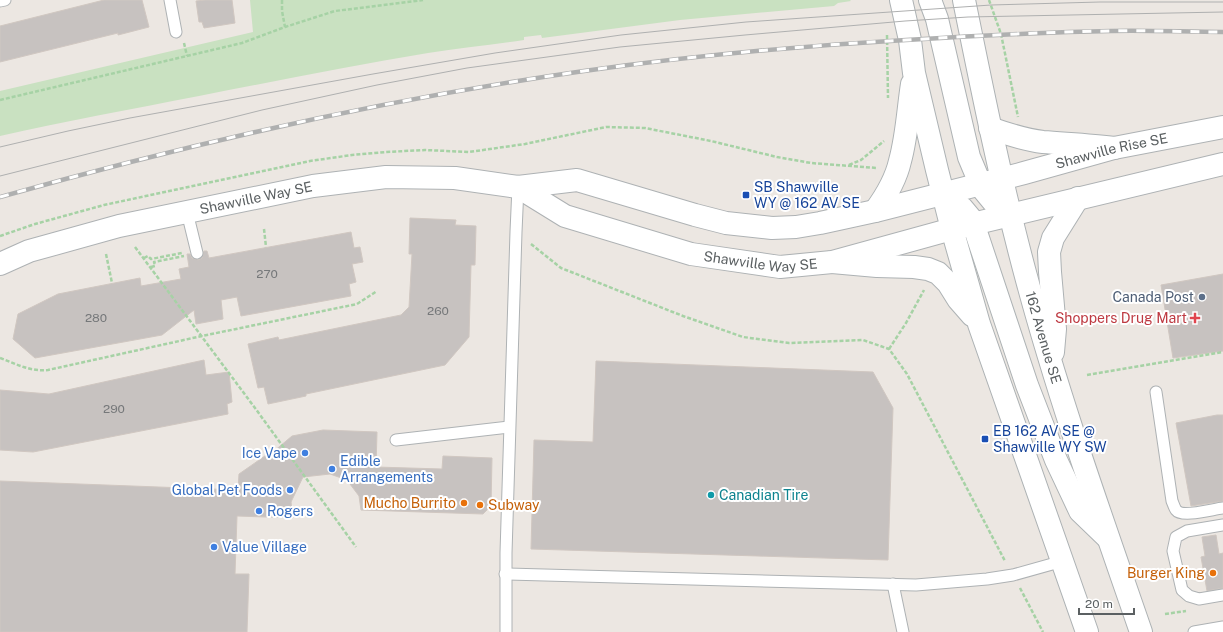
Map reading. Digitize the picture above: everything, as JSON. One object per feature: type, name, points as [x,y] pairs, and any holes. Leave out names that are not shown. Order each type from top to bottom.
[{"type":"main road","points":[[901,0],[910,40],[914,73],[943,194],[979,324],[1087,632]]},
{"type":"main road","points":[[930,0],[937,20],[970,157],[981,184],[996,205],[1010,214],[1223,164]]},
{"type":"main road","name":"162 Avenue SE","points":[[964,0],[990,128],[1027,282],[1052,367],[1141,632]]},
{"type":"main road","points":[[876,211],[883,200],[900,162],[905,141],[914,73]]},
{"type":"main road","name":"Shawville Rise SE","points":[[1002,179],[1114,148],[1223,127]]},
{"type":"main road","points":[[990,128],[1005,134],[1042,142],[1089,144],[1114,148]]},
{"type":"main road","name":"Shawville Way SE","points":[[0,264],[29,251],[60,241],[119,226],[313,186],[386,177],[455,178],[518,187],[577,180],[695,215],[749,226],[772,228],[796,227],[820,223],[876,211],[1002,179]]},
{"type":"main road","name":"Shawville Way SE","points":[[518,187],[565,216],[691,254],[780,267],[832,262],[1010,214]]},
{"type":"main road","points":[[943,194],[962,208],[973,224],[1027,385],[1056,460],[1080,511],[1109,540]]},
{"type":"main road","points":[[1052,367],[1055,329],[1049,252],[1053,238],[1078,198]]},
{"type":"main road","points":[[832,262],[877,266],[914,267],[928,269],[938,273],[948,283],[958,299],[979,324]]},
{"type":"lane","points":[[0,1],[5,0]]},
{"type":"lane","points":[[170,0],[176,32]]},
{"type":"lane","points":[[506,632],[505,574],[518,187]]},
{"type":"lane","points":[[187,212],[197,253]]},
{"type":"lane","points":[[1156,392],[1172,500],[1176,510],[1180,513],[1188,514],[1223,508]]},
{"type":"lane","points":[[396,440],[509,427]]},
{"type":"lane","points":[[1223,525],[1187,531],[1176,537],[1173,551],[1182,590],[1189,596],[1199,599],[1223,595]]},
{"type":"lane","points":[[505,574],[916,585],[987,579],[1013,575],[1063,561]]},
{"type":"lane","points":[[893,584],[903,632]]},
{"type":"lane","points":[[1194,632],[1218,629]]},
{"type":"path","points":[[282,0],[282,11],[285,27]]},
{"type":"path","points":[[0,100],[242,43],[285,27],[335,12],[423,0]]},
{"type":"path","points":[[990,0],[1001,34],[1019,123]]},
{"type":"path","points":[[848,165],[861,160],[889,137]]},
{"type":"path","points":[[264,229],[266,248]]},
{"type":"path","points":[[516,232],[561,268],[683,316],[743,337],[789,343],[863,340],[889,349],[907,374],[1043,632]]},
{"type":"path","points":[[135,247],[356,547]]},
{"type":"path","points":[[144,258],[148,256],[151,259],[185,252],[186,256],[154,262],[155,266],[151,267]]},
{"type":"path","points":[[106,254],[112,283]]},
{"type":"path","points":[[889,349],[906,323],[927,284]]},
{"type":"path","points":[[0,358],[35,371],[48,370],[357,304],[377,291]]},
{"type":"path","points":[[1087,375],[1223,352]]},
{"type":"green space","points":[[250,0],[851,1],[838,3],[834,6],[680,20],[542,38],[541,35],[524,37],[524,40],[428,53],[370,63],[74,120],[0,136],[0,91],[253,32]]},
{"type":"building","points":[[104,0],[142,0],[149,27],[118,35],[118,33],[0,62],[0,26]]},
{"type":"building","points":[[232,0],[235,23],[204,28],[202,22],[199,22],[196,1]]},
{"type":"building","points":[[410,218],[456,220],[455,225],[476,226],[475,265],[471,265],[469,337],[445,365],[306,394],[306,396],[268,404],[264,387],[258,388],[248,344],[278,337],[279,340],[401,315],[409,307],[412,254],[409,254]]},
{"type":"building","points":[[351,232],[354,248],[360,247],[363,262],[352,264],[356,282],[349,284],[351,296],[241,316],[237,297],[221,300],[223,319],[196,324],[194,310],[162,335],[35,358],[13,339],[18,314],[58,294],[140,278],[141,286],[181,279],[179,269],[189,267],[187,254],[190,254],[192,258],[198,260],[202,258],[204,251],[207,251],[209,258]]},
{"type":"building","name":"Shoppers Drug Mart","points":[[1223,274],[1223,351],[1173,358],[1161,285]]},
{"type":"building","points":[[204,360],[206,375],[229,372],[232,402],[227,404],[228,414],[33,452],[0,450],[0,390],[49,394]]},
{"type":"building","name":"Canadian Tire","points":[[596,361],[873,372],[893,408],[888,560],[531,549],[534,440],[593,442]]},
{"type":"building","points":[[1223,415],[1223,501],[1191,506],[1176,423]]},
{"type":"building","points":[[323,430],[377,432],[376,467],[442,469],[443,456],[492,458],[491,506],[483,514],[361,510],[359,496],[347,480],[330,474],[303,477],[291,502],[293,518],[237,516],[235,574],[249,574],[247,632],[0,632],[0,481],[238,490],[239,474],[272,451],[273,452],[292,436]]},
{"type":"building","name":"Burger King","points":[[1216,535],[1219,554],[1223,553],[1223,588],[1207,591],[1201,557],[1205,556],[1202,537]]},
{"type":"tram line","points":[[0,147],[130,118],[373,74],[495,53],[621,35],[746,22],[991,5],[1100,2],[1223,2]]},
{"type":"tram line","points":[[0,176],[262,110],[377,85],[467,68],[620,47],[905,21],[968,17],[1223,12]]},
{"type":"railway","points":[[0,197],[145,158],[290,124],[437,95],[584,71],[704,56],[866,42],[1008,34],[1139,31],[1223,32]]},
{"type":"place","name":"SB Shawville WY @ 162 AV SE","points":[[746,195]]},
{"type":"place","name":"Canada Post","points":[[1202,297]]},
{"type":"place","name":"Shoppers Drug Mart","points":[[1195,318]]},
{"type":"place","name":"EB 162 AV SE @ Shawville WY SW","points":[[985,439]]},
{"type":"place","name":"Ice Vape","points":[[305,453]]},
{"type":"place","name":"Edible Arrangements","points":[[332,469]]},
{"type":"place","name":"Global Pet Foods","points":[[290,490]]},
{"type":"place","name":"Canadian Tire","points":[[711,495]]},
{"type":"place","name":"Mucho Burrito","points":[[464,503]]},
{"type":"place","name":"Subway","points":[[480,505]]},
{"type":"place","name":"Rogers","points":[[259,511]]},
{"type":"place","name":"Value Village","points":[[214,547]]},
{"type":"place","name":"Burger King","points":[[1213,573]]}]
